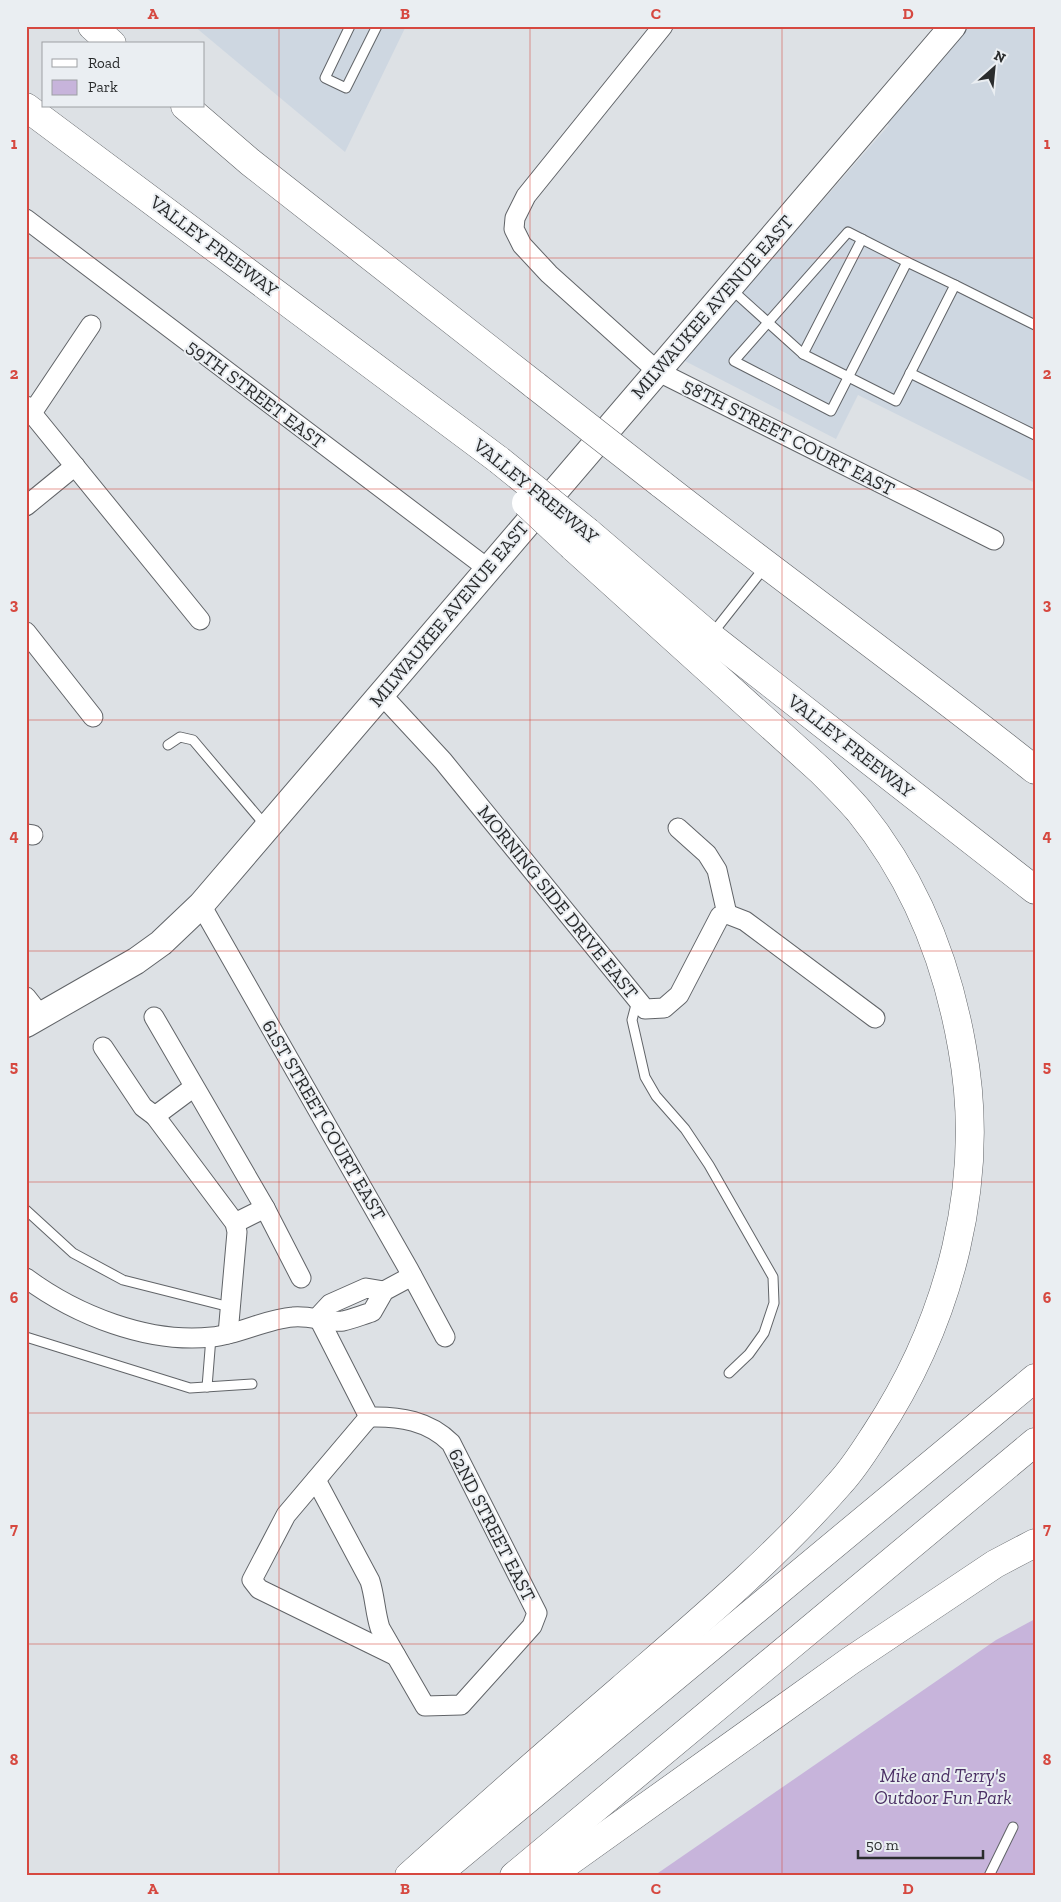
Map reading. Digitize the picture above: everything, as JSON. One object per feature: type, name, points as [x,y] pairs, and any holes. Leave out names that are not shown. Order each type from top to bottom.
[{"type":"highway","points":[[92,26],[110,42]]},
{"type":"highway","name":"VALLEY FREEWAY","points":[[26,107],[374,367],[581,539],[710,636],[1035,890]]},
{"type":"highway","points":[[188,108],[250,162],[765,566],[971,719],[1035,769]]},
{"type":"highway","points":[[409,1876],[691,1629],[751,1574],[843,1480],[899,1398],[928,1339],[953,1265],[965,1204],[970,1119],[967,1074],[959,1028],[934,942],[916,898],[886,847],[858,810],[821,771],[581,539]]},
{"type":"highway","points":[[435,1876],[1035,1378]]},
{"type":"highway","points":[[514,1876],[1035,1442]]},
{"type":"highway","points":[[549,1876],[850,1661],[995,1564],[1035,1544]]},
{"type":"street","name":"58TH STREET COURT EAST","points":[[663,26],[526,196],[515,218],[514,230],[522,245],[548,274],[657,371],[994,540]]},
{"type":"street","name":"MILWAUKEE AVENUE EAST","points":[[31,1013],[155,947],[201,905],[487,568],[953,26]]},
{"type":"street","name":"59TH STREET EAST","points":[[26,219],[487,568]]},
{"type":"street","points":[[92,325],[29,410],[200,620]]},
{"type":"street","points":[[26,506],[75,466]]},
{"type":"street","points":[[26,632],[94,718]]},
{"type":"street","name":"MORNING SIDE DRIVE EAST","points":[[382,694],[443,761],[645,1009],[655,1010],[664,1008],[680,996],[720,916],[727,914]]},
{"type":"street","points":[[678,828],[707,854],[717,870],[727,914],[745,922],[875,1018]]},
{"type":"street","name":"61ST STREET COURT EAST","points":[[201,905],[412,1276],[445,1338]]},
{"type":"street","points":[[154,1017],[265,1208],[301,1278]]},
{"type":"street","points":[[103,1047],[143,1107],[155,1116],[235,1223],[237,1232],[230,1307],[219,1336]]},
{"type":"street","points":[[155,1116],[194,1087]]},
{"type":"street","points":[[235,1223],[265,1208]]},
{"type":"street","points":[[28,1283],[94,1316],[129,1328],[161,1335],[219,1336],[292,1317],[318,1317],[330,1304],[350,1307],[366,1288],[384,1292],[412,1276]]},
{"type":"street","points":[[318,1317],[369,1417],[286,1515],[252,1580],[259,1589],[396,1656]]},
{"type":"street","name":"62ND STREET EAST","points":[[369,1417],[391,1416],[423,1424],[439,1431],[452,1443],[536,1613],[532,1626],[461,1705],[425,1706],[396,1656]]},
{"type":"street","points":[[316,1480],[370,1581],[376,1598],[377,1618],[380,1628],[396,1656]]},
{"type":"lane","points":[[350,26],[325,78],[346,88],[377,26]]},
{"type":"lane","points":[[907,262],[831,411],[734,361],[848,232],[1035,325]]},
{"type":"lane","points":[[803,354],[862,239]]},
{"type":"lane","points":[[729,288],[803,354],[896,401],[955,285]]},
{"type":"lane","points":[[910,373],[1035,435]]},
{"type":"lane","points":[[710,636],[765,566]]},
{"type":"lane","points":[[168,745],[180,737],[193,740],[267,827]]},
{"type":"lane","points":[[637,1000],[632,1020],[645,1077],[656,1096],[685,1130],[709,1165],[773,1277],[774,1303],[764,1333],[750,1354],[729,1373]]},
{"type":"lane","points":[[26,1210],[73,1252],[123,1280],[230,1307]]},
{"type":"lane","points":[[207,1387],[219,1336]]},
{"type":"lane","points":[[26,1337],[190,1388],[252,1384]]},
{"type":"lane","points":[[989,1876],[1013,1827]]},
{"type":"shaded area","points":[[194,26],[406,26],[345,152]]},
{"type":"shaded area","points":[[953,26],[1035,26],[1035,483],[858,395],[836,439],[683,360],[889,125],[875,117]]},
{"type":"green space","name":"Mike and Terry's Outdoor Fun Park","points":[[1035,1619],[1035,1876],[663,1876],[658,1873],[996,1640]]}]
